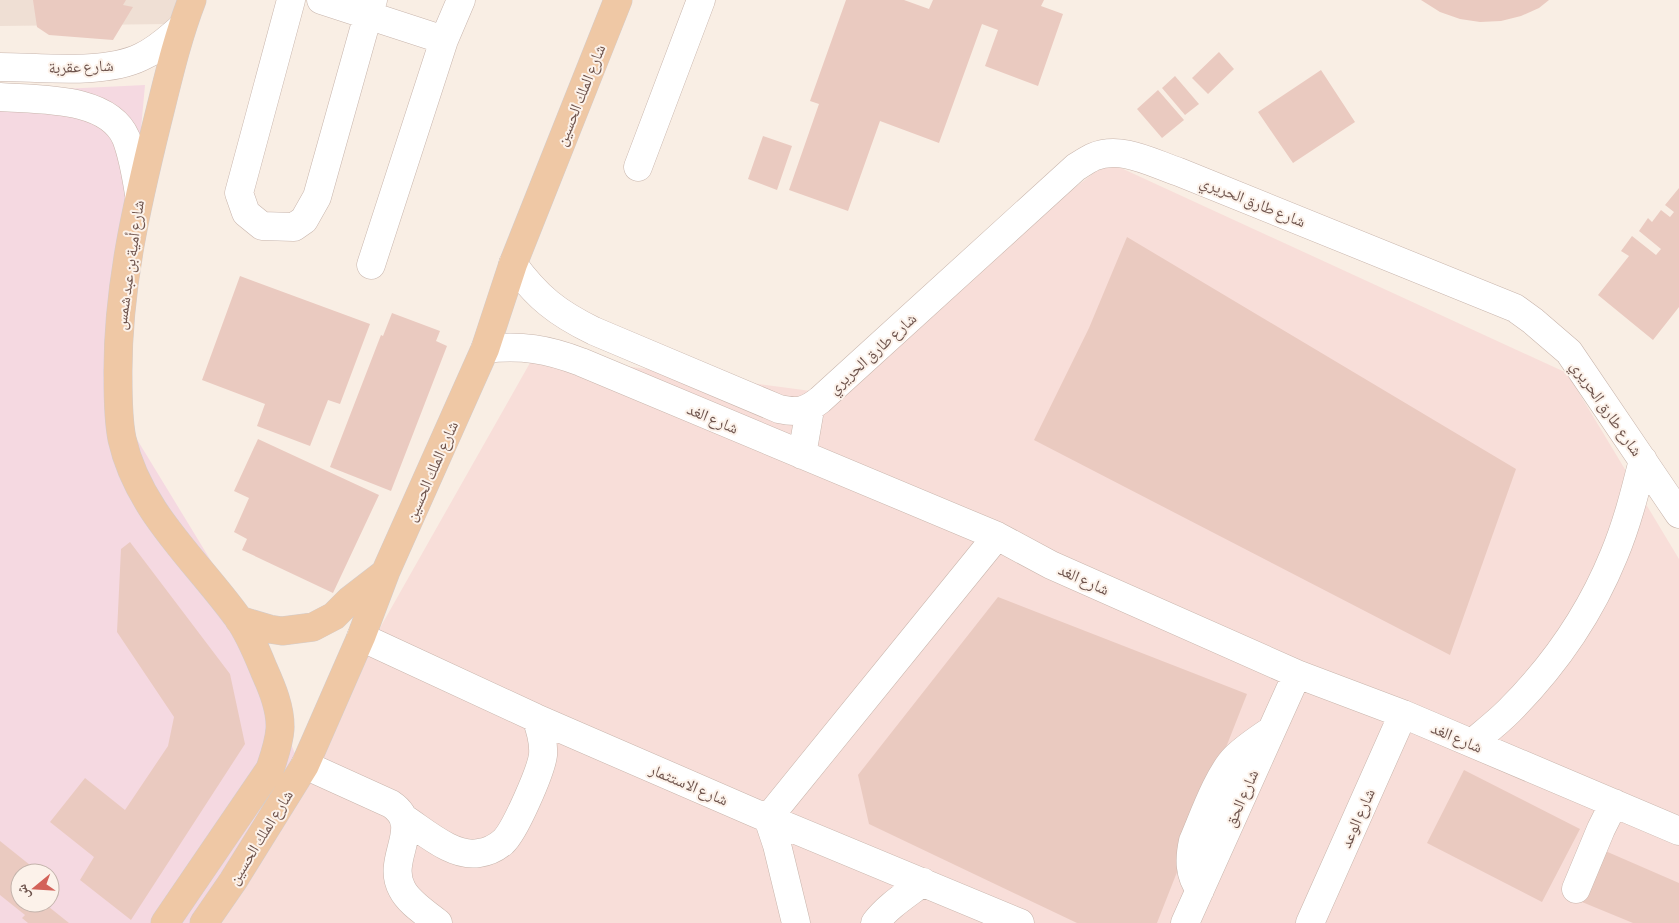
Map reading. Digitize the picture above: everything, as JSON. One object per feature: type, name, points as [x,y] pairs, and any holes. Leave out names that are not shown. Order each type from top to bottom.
[{"type":"main road","name":"شارع أمية بن عبد شمس","points":[[192,0],[181,28],[139,194],[122,291],[118,345],[118,399],[122,437],[132,471],[145,497],[164,526],[239,620]]},
{"type":"main road","name":"شارع الملك الحسين","points":[[204,923],[233,881],[305,764],[361,637],[386,571],[485,349],[513,264],[618,0]]},
{"type":"main road","points":[[239,620],[282,631],[313,626],[334,616],[350,600],[386,571]]},
{"type":"main road","name":"شارع الملك الحسين","points":[[165,923],[270,769],[276,751],[280,730],[278,709],[270,682],[239,620]]},
{"type":"street","points":[[291,0],[240,193],[246,213],[262,226],[294,227],[304,220],[317,197],[371,8]]},
{"type":"street","points":[[321,0],[371,8],[444,40]]},
{"type":"street","points":[[371,265],[444,40],[461,0]]},
{"type":"street","points":[[638,167],[701,0]]},
{"type":"street","name":"شارع عقربة","points":[[0,67],[86,68],[125,64],[157,49],[181,28]]},
{"type":"street","name":"شارع عقربة","points":[[0,97],[63,102],[103,113],[116,123],[125,136],[134,162],[139,194]]},
{"type":"street","name":"شارع طارق الحريري","points":[[810,408],[1076,167],[1093,157],[1112,153],[1125,154],[1179,172],[1515,308],[1569,352],[1679,514]]},
{"type":"street","points":[[513,264],[529,286],[548,304],[570,319],[594,331],[779,408],[794,412],[810,408],[802,455]]},
{"type":"street","name":"شارع الغد","points":[[485,349],[510,346],[558,353],[997,536],[1051,565],[1296,674],[1403,714],[1679,830]]},
{"type":"street","points":[[1472,744],[1508,712],[1541,677],[1570,639],[1594,598],[1615,554],[1630,509],[1643,460]]},
{"type":"street","points":[[796,923],[768,818],[997,536]]},
{"type":"street","name":"شارع الاستثمار","points":[[361,637],[536,718],[768,818],[1020,923]]},
{"type":"street","name":"شارع الحق","points":[[1185,923],[1296,674]]},
{"type":"street","name":"شارع الوعد","points":[[1310,923],[1403,714]]},
{"type":"street","points":[[305,764],[391,804],[399,810],[405,819],[450,848],[464,853],[478,854],[492,850],[504,841],[512,829],[539,770],[543,757],[542,737],[536,718]]},
{"type":"street","points":[[1576,890],[1601,829],[1614,803]]},
{"type":"street","points":[[405,819],[406,830],[398,859],[397,878],[401,889],[408,898],[438,923]]},
{"type":"street","points":[[875,923],[883,913],[923,882]]},
{"type":"shaded area","points":[[0,0],[180,0],[170,24],[0,26]]},
{"type":"shaded area","points":[[145,85],[116,405],[233,597],[297,759],[193,923],[0,923],[0,92]]},
{"type":"shaded area","points":[[1108,162],[1567,373],[1679,559],[1679,923],[213,923],[535,354],[811,391]]},
{"type":"building","points":[[33,0],[126,0],[123,5],[133,7],[113,40],[49,35],[37,27]]},
{"type":"building","points":[[846,0],[904,0],[929,9],[933,0],[1044,0],[1041,6],[1063,14],[1038,86],[985,66],[998,30],[982,24],[939,143],[880,121],[848,211],[789,190],[819,104],[810,101]]},
{"type":"building","points":[[1421,0],[1549,0],[1539,8],[1521,16],[1501,21],[1480,22],[1460,19],[1440,12]]},
{"type":"building","points":[[1219,52],[1234,69],[1208,94],[1192,78]]},
{"type":"building","points":[[1321,70],[1355,122],[1293,163],[1258,112]]},
{"type":"building","points":[[1175,76],[1199,104],[1185,115],[1162,88]]},
{"type":"building","points":[[1158,90],[1184,120],[1162,138],[1137,109]]},
{"type":"building","points":[[763,136],[792,146],[777,190],[748,179]]},
{"type":"building","points":[[1679,188],[1679,307],[1653,340],[1598,295],[1629,256],[1621,251],[1632,236],[1656,255],[1661,249],[1639,231],[1648,218],[1652,222],[1661,210],[1670,217],[1674,212],[1665,205]]},
{"type":"building","points":[[1127,237],[1516,469],[1450,655],[1034,440],[1089,328]]},
{"type":"building","points":[[240,276],[370,324],[340,404],[328,400],[310,446],[257,426],[265,404],[202,380]]},
{"type":"building","points":[[392,313],[440,331],[436,341],[447,346],[391,491],[330,467],[381,335],[383,336]]},
{"type":"building","points":[[258,439],[379,495],[333,593],[242,550],[247,539],[234,532],[249,498],[234,491]]},
{"type":"building","points":[[130,542],[230,674],[245,744],[131,920],[80,880],[94,857],[50,822],[85,778],[125,810],[168,746],[174,717],[117,632],[121,549]]},
{"type":"building","points":[[998,597],[1247,694],[1157,923],[1077,923],[869,824],[858,775]]},
{"type":"building","points":[[1464,770],[1580,829],[1542,902],[1427,843]]},
{"type":"building","points":[[0,841],[28,863],[10,863],[10,903],[0,895]]},
{"type":"building","points":[[1603,850],[1679,883],[1679,923],[1633,923],[1582,902]]},
{"type":"building","points":[[22,913],[56,913],[69,923],[28,923],[22,918],[25,915]]}]
